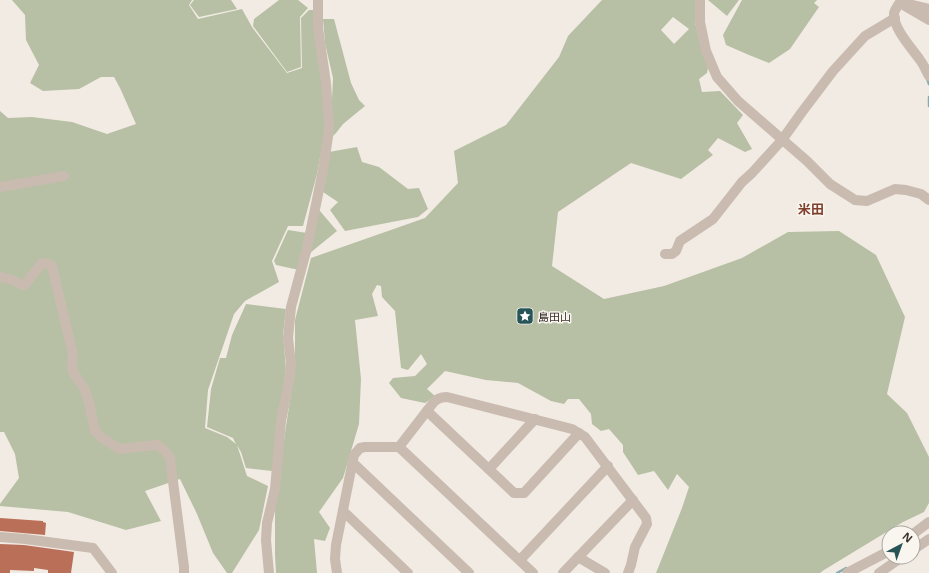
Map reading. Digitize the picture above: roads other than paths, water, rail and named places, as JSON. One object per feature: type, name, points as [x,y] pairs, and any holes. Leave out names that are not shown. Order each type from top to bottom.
[{"type":"street","points":[[269,573],[266,540],[267,523],[275,489],[281,421],[290,376],[291,364],[288,338],[291,307],[307,248],[322,175],[328,131],[326,83],[318,28],[318,0]]},
{"type":"street","points":[[700,0],[700,22],[706,51],[717,77],[738,101],[807,161],[830,184],[855,200],[868,201],[895,189],[921,194],[929,200]]},
{"type":"street","points":[[899,1],[929,9]]},
{"type":"street","points":[[899,1],[894,13],[897,26],[901,34],[921,60],[929,76]]},
{"type":"street","points":[[899,1],[929,20]]},
{"type":"street","points":[[665,254],[672,254],[676,251],[680,241],[713,219],[742,182],[782,140],[833,71],[865,36],[895,18]]},
{"type":"street","points":[[0,187],[64,176]]},
{"type":"street","points":[[0,277],[13,280],[22,286],[42,263],[52,266],[73,355],[73,372],[84,388],[89,402],[95,431],[102,438],[120,449],[157,444],[170,458],[184,573]]},
{"type":"street","points":[[399,447],[436,399],[441,397],[572,429],[586,437],[646,518],[647,524],[636,547],[632,565],[628,573]]},
{"type":"street","points":[[427,411],[514,493],[524,493],[579,433]]},
{"type":"street","points":[[489,469],[535,419]]},
{"type":"street","points":[[337,573],[335,559],[336,545],[354,455],[360,448],[399,447],[533,573]]},
{"type":"street","points":[[353,463],[470,573]]},
{"type":"street","points":[[520,560],[608,466]]},
{"type":"street","points":[[563,573],[633,500]]},
{"type":"street","points":[[343,511],[408,573]]},
{"type":"street","points":[[0,537],[93,548],[112,573]]},
{"type":"street","points":[[847,573],[881,555]]},
{"type":"street","points":[[578,557],[605,573]]},
{"type":"street","points":[[879,573],[890,565]]},
{"type":"waterway","points":[[927,78],[929,84]]},
{"type":"waterway","points":[[929,97],[929,106]]},
{"type":"waterway","points":[[837,573],[846,568]]},
{"type":"place","name":"島田山","points":[[525,316]]},
{"type":"district","name":"米田","points":[[811,209]]}]
